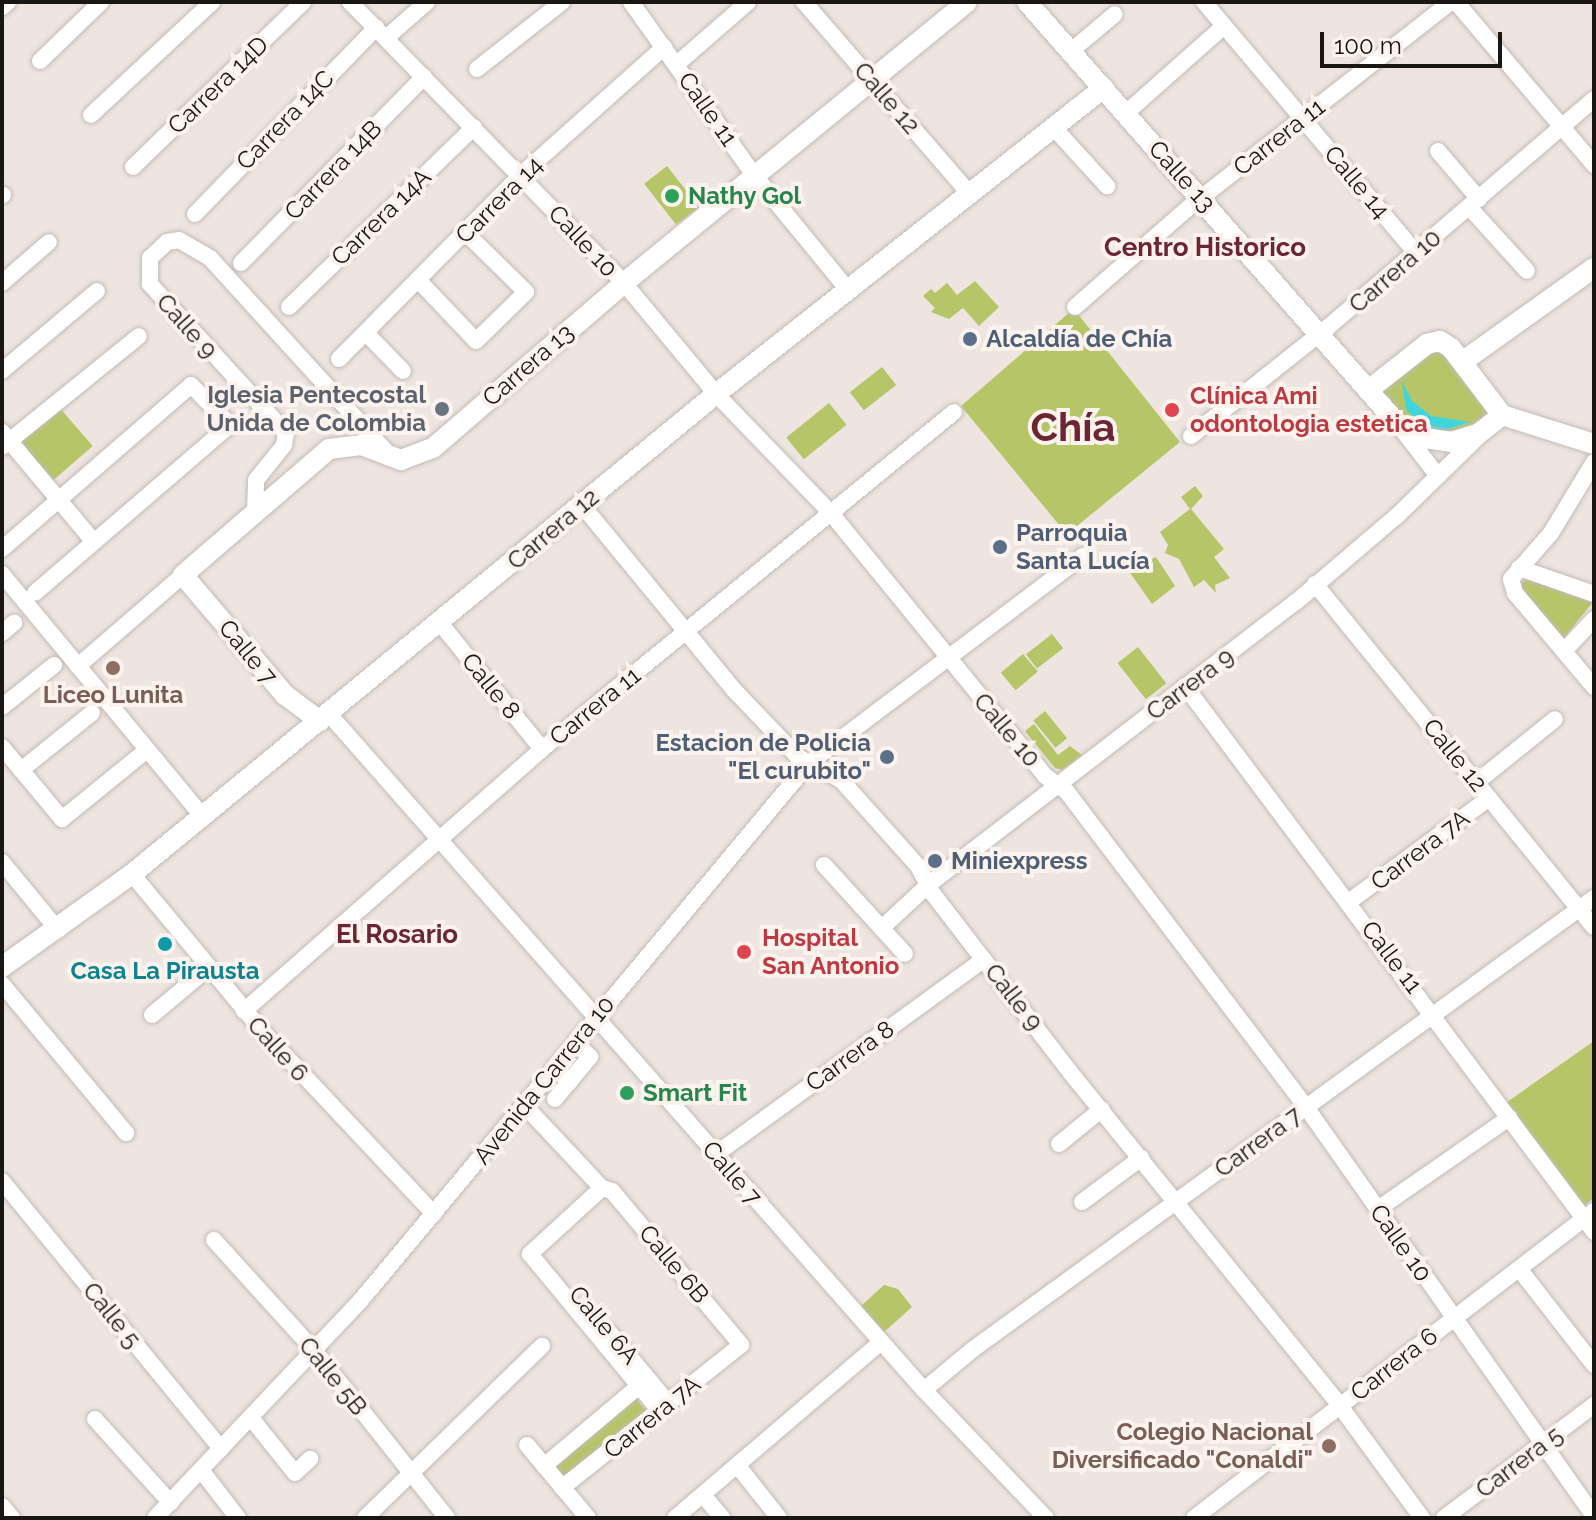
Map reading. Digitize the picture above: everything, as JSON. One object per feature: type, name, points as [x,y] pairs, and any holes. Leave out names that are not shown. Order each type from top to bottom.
[{"type":"main road","name":"Carrera 13","points":[[393,459],[417,458],[433,448],[624,283],[967,2]]},
{"type":"main road","name":"Calle 13","points":[[1027,2],[1371,388],[1397,423]]},
{"type":"main road","name":"Carrera 12","points":[[2,967],[58,930],[132,874],[716,394],[1104,88]]},
{"type":"main road","points":[[1462,362],[1594,268]]},
{"type":"main road","points":[[1371,388],[1427,344],[1440,341],[1462,362],[1502,415],[1594,444]]},
{"type":"main road","points":[[1397,423],[1442,442],[1486,429],[1502,415]]},
{"type":"main road","points":[[183,575],[337,446],[361,445],[393,459]]},
{"type":"main road","name":"Calle 7","points":[[183,575],[285,695],[324,718]]},
{"type":"street","points":[[2,7],[8,2]]},
{"type":"street","points":[[40,61],[101,2]]},
{"type":"street","points":[[91,115],[212,2]]},
{"type":"street","name":"Carrera 14D","points":[[133,167],[303,2]]},
{"type":"street","name":"Calle 10","points":[[350,2],[624,283],[716,394],[830,512],[945,655],[1058,784],[1306,1107],[1541,1445],[1594,1516]]},
{"type":"street","name":"Carrera 14C","points":[[195,214],[381,33],[427,2]]},
{"type":"street","points":[[477,69],[562,2]]},
{"type":"street","name":"Calle 11","points":[[631,2],[754,175],[848,290]]},
{"type":"street","points":[[677,64],[748,2]]},
{"type":"street","name":"Calle 12","points":[[804,2],[970,194]]},
{"type":"street","name":"Calle 14","points":[[1204,2],[1416,253]]},
{"type":"street","points":[[1453,2],[1594,165]]},
{"type":"street","name":"Carrera 11","points":[[1075,307],[1201,197],[1453,2]]},
{"type":"street","points":[[1071,51],[1115,14]]},
{"type":"street","points":[[1126,113],[1224,26]]},
{"type":"street","name":"Carrera 14","points":[[339,359],[521,175],[664,47]]},
{"type":"street","name":"Carrera 14B","points":[[241,263],[424,77]]},
{"type":"street","name":"Carrera 10","points":[[1191,436],[1322,333],[1594,99]]},
{"type":"street","name":"Carrera 14A","points":[[289,307],[474,127]]},
{"type":"street","points":[[1054,128],[1107,186]]},
{"type":"street","points":[[1438,151],[1527,271]]},
{"type":"street","points":[[418,280],[476,341],[526,292],[466,233]]},
{"type":"street","name":"Calle 9","points":[[255,513],[256,480],[284,445],[286,433],[150,284],[150,258],[167,242],[179,240],[210,258],[393,459]]},
{"type":"street","points":[[2,283],[49,242]]},
{"type":"street","points":[[2,371],[97,291]]},
{"type":"street","points":[[366,333],[403,371]]},
{"type":"street","points":[[94,542],[4,440],[139,336]]},
{"type":"street","points":[[2,549],[193,385],[230,425],[35,593]]},
{"type":"street","name":"Carrera 11","points":[[244,1011],[542,749],[954,412]]},
{"type":"street","name":"Calle 13","points":[[1397,423],[1438,476]]},
{"type":"street","name":"Carrera 9","points":[[884,926],[928,885],[1315,584],[1438,476],[1486,429]]},
{"type":"street","points":[[1594,462],[1551,533],[1519,568],[1512,586],[1594,687]]},
{"type":"street","name":"Calle 9","points":[[582,505],[686,634],[798,757],[841,780],[928,885],[1102,1109],[1340,1406],[1422,1518]]},
{"type":"street","points":[[945,655],[1083,556]]},
{"type":"street","points":[[1519,568],[1594,594]]},
{"type":"street","points":[[2,574],[202,816]]},
{"type":"street","points":[[78,666],[183,575]]},
{"type":"street","name":"Calle 12","points":[[1315,584],[1594,927]]},
{"type":"street","points":[[1564,651],[1594,619]]},
{"type":"street","name":"Calle 8","points":[[440,623],[542,749]]},
{"type":"street","name":"Avenida Carrera 10","points":[[155,1518],[251,1418],[434,1214],[809,763],[945,655]]},
{"type":"street","points":[[2,707],[54,665]]},
{"type":"street","name":"Calle 11","points":[[1185,686],[1435,1014],[1509,1118],[1529,1138],[1591,1221]]},
{"type":"street","points":[[21,770],[92,713]]},
{"type":"street","name":"Calle 7","points":[[324,718],[438,839],[924,1390],[1046,1518]]},
{"type":"street","points":[[1477,782],[1555,719]]},
{"type":"street","points":[[2,747],[62,819],[147,750]]},
{"type":"street","name":"Carrera 7A","points":[[1350,901],[1489,798]]},
{"type":"street","points":[[2,862],[58,930]]},
{"type":"street","points":[[824,865],[884,926],[905,954]]},
{"type":"street","name":"Calle 6","points":[[132,874],[244,1011],[434,1214]]},
{"type":"street","name":"Carrera 7","points":[[924,1390],[1176,1201],[1594,898]]},
{"type":"street","name":"Carrera 8","points":[[716,1154],[984,959]]},
{"type":"street","points":[[152,1015],[208,968]]},
{"type":"street","points":[[2,984],[126,1133]]},
{"type":"street","points":[[555,1099],[590,1057],[575,1042]]},
{"type":"street","points":[[555,1067],[569,1082]]},
{"type":"street","name":"Calle 6B","points":[[524,1105],[602,1188],[612,1191],[737,1348]]},
{"type":"street","points":[[1059,1144],[1102,1109]]},
{"type":"street","points":[[1378,1209],[1509,1118]]},
{"type":"street","points":[[1082,1202],[1141,1158]]},
{"type":"street","name":"Calle 5","points":[[2,1181],[221,1449]]},
{"type":"street","points":[[534,1250],[602,1188]]},
{"type":"street","name":"Carrera 6","points":[[1203,1515],[1453,1318],[1591,1221]]},
{"type":"street","name":"Calle 5B","points":[[214,1240],[313,1349],[447,1518]]},
{"type":"street","name":"Calle 6A","points":[[534,1250],[639,1386],[664,1408]]},
{"type":"street","name":"Calle 6A","points":[[534,1250],[664,1408]]},
{"type":"street","points":[[1520,1270],[1594,1365]]},
{"type":"street","points":[[675,1518],[881,1342]]},
{"type":"street","points":[[365,1518],[542,1346]]},
{"type":"street","name":"Carrera 7A","points":[[562,1488],[737,1348]]},
{"type":"street","name":"Carrera 7A","points":[[544,1466],[639,1386]]},
{"type":"street","name":"Carrera 5","points":[[1444,1518],[1594,1405]]},
{"type":"street","points":[[251,1418],[295,1473],[310,1459]]},
{"type":"street","points":[[95,1419],[171,1503]]},
{"type":"street","points":[[527,1445],[588,1518]]},
{"type":"street","points":[[737,1465],[779,1518]]},
{"type":"street","points":[[201,1470],[238,1518]]},
{"type":"street","points":[[703,1495],[722,1518]]},
{"type":"street","points":[[2,1506],[12,1518]]},
{"type":"green space","name":"Nathy Gol","points":[[667,166],[699,207],[676,225],[644,184]]},
{"type":"green space","points":[[975,281],[999,307],[979,326],[963,308],[949,319],[931,312],[935,308],[923,296],[931,289],[935,293],[947,283],[957,295]]},
{"type":"green space","points":[[1070,312],[1077,313],[1180,442],[1072,530],[1060,526],[961,406]]},
{"type":"green space","points":[[1436,344],[1497,415],[1474,432],[1418,433],[1378,387]]},
{"type":"green space","points":[[882,367],[896,385],[864,410],[850,392]]},
{"type":"green space","points":[[829,403],[847,425],[804,459],[786,438]]},
{"type":"green space","points":[[58,406],[93,446],[54,480],[19,440]]},
{"type":"green space","points":[[1195,486],[1203,496],[1191,509],[1224,549],[1214,557],[1230,578],[1215,585],[1216,593],[1204,580],[1194,587],[1179,559],[1165,553],[1168,545],[1160,532],[1190,509],[1181,497]]},
{"type":"green space","points":[[1156,557],[1175,586],[1152,604],[1128,570]]},
{"type":"green space","points":[[1528,577],[1594,601],[1563,639],[1551,631],[1520,585]]},
{"type":"green space","points":[[1052,634],[1063,648],[1037,669],[1026,654]]},
{"type":"green space","points":[[1138,647],[1166,683],[1146,699],[1118,663]]},
{"type":"green space","points":[[1023,654],[1038,672],[1016,690],[1001,673]]},
{"type":"green space","points":[[1045,711],[1067,738],[1055,748],[1033,720]]},
{"type":"green space","points":[[1034,724],[1058,755],[1070,746],[1082,755],[1062,770],[1055,768],[1025,731]]},
{"type":"green space","points":[[1594,1041],[1594,1198],[1581,1208],[1507,1102]]},
{"type":"green space","points":[[884,1285],[898,1289],[912,1307],[884,1332],[861,1306]]},
{"type":"green space","points":[[635,1397],[647,1412],[562,1479],[552,1466]]},
{"type":"water","points":[[1402,381],[1412,401],[1431,416],[1470,422],[1443,431],[1421,425],[1406,409]]},
{"type":"place","name":"Nathy Gol","points":[[672,196]]},
{"type":"place","name":"Alcaldía de Chía","points":[[970,339]]},
{"type":"place","name":"Iglesia Pentecostal Unida de Colombia","points":[[442,409]]},
{"type":"place","name":"Clínica Ami odontologia estetica","points":[[1172,410]]},
{"type":"place","name":"Parroquia Santa Lucía","points":[[1000,547]]},
{"type":"place","name":"Liceo Lunita","points":[[113,668]]},
{"type":"place","name":"Estacion de Policia \"El curubito\"","points":[[887,757]]},
{"type":"place","name":"Miniexpress","points":[[935,861]]},
{"type":"place","name":"Casa La Pirausta","points":[[165,944]]},
{"type":"place","name":"Hospital San Antonio","points":[[744,952]]},
{"type":"place","name":"Smart Fit","points":[[627,1093]]},
{"type":"place","name":"Colegio Nacional Diversificado \"Conaldi\"","points":[[1329,1446]]},
{"type":"district","name":"Centro Historico","points":[[1205,248]]},
{"type":"district","name":"Chía","points":[[1073,427]]},
{"type":"district","name":"El Rosario","points":[[397,935]]}]
